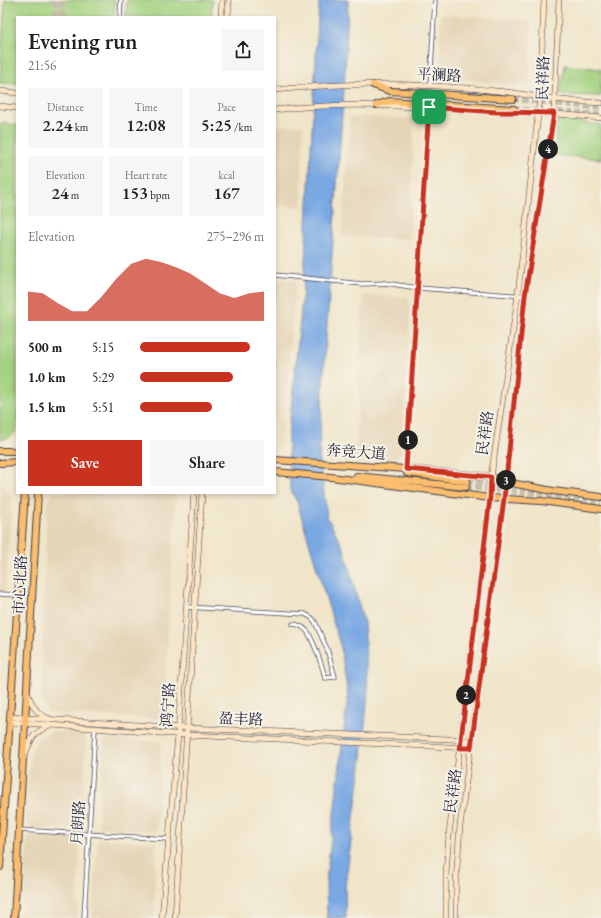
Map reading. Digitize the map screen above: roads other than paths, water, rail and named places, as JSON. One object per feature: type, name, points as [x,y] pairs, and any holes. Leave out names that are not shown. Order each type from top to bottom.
[{"type":"main road","points":[[221,16],[222,0]]},
{"type":"main road","points":[[228,16],[229,0]]},
{"type":"main road","name":"民祥路","points":[[446,918],[446,874],[449,835],[490,498],[491,477],[518,295],[540,98],[544,0]]},
{"type":"main road","name":"民祥路","points":[[456,918],[456,882],[460,826],[504,499],[525,296],[554,113],[559,0]]},
{"type":"main road","name":"平澜路","points":[[276,90],[299,87],[354,85],[430,86],[497,91],[540,98],[601,103]]},
{"type":"main road","points":[[374,85],[390,91],[514,99]]},
{"type":"main road","points":[[0,91],[16,93]]},
{"type":"main road","points":[[376,105],[389,101],[514,109]]},
{"type":"main road","points":[[276,110],[310,105],[376,105],[538,114],[554,113],[601,118]]},
{"type":"main road","points":[[0,106],[16,108]]},
{"type":"main road","points":[[0,451],[16,451]]},
{"type":"main road","name":"奔竞大道","points":[[276,460],[345,464],[491,477],[506,482],[552,491],[601,497]]},
{"type":"main road","points":[[0,462],[16,462]]},
{"type":"main road","points":[[339,478],[355,476],[467,484],[345,464]]},
{"type":"main road","name":"奔竞大道","points":[[276,472],[331,477],[490,498],[541,501],[601,510]]},
{"type":"main road","name":"市心北路","points":[[0,867],[1,828],[10,720],[25,494]]},
{"type":"main road","name":"市心北路","points":[[14,918],[38,494]]},
{"type":"main road","name":"鸿宁路","points":[[162,918],[179,728],[194,494]]},
{"type":"main road","name":"鸿宁路","points":[[175,918],[202,494]]},
{"type":"main road","points":[[22,765],[30,741],[35,734],[52,722],[41,716],[36,711],[26,691]]},
{"type":"main road","name":"盈丰路","points":[[10,720],[472,740]]},
{"type":"main road","name":"盈丰路","points":[[52,722],[96,729],[187,735],[471,748]]},
{"type":"street","points":[[120,16],[121,0]]},
{"type":"street","points":[[430,86],[435,0]]},
{"type":"street","points":[[406,469],[429,107]]},
{"type":"street","points":[[276,275],[362,284],[385,283],[418,288],[525,296]]},
{"type":"street","points":[[0,594],[18,595]]},
{"type":"street","points":[[187,606],[306,614],[315,622],[327,649],[334,677],[325,678],[308,633],[298,624],[293,624]]},
{"type":"street","name":"月朗路","points":[[84,918],[96,729]]},
{"type":"street","points":[[19,830],[89,833],[168,839]]},
{"type":"water","points":[[319,0],[348,0],[345,73],[319,455],[327,517],[344,549],[364,623],[368,691],[362,758],[345,887],[346,918],[327,918],[326,881],[348,696],[341,648],[297,502],[290,489],[288,440],[304,280]]},
{"type":"tunnel","points":[[55,16],[56,0]]},
{"type":"tunnel","points":[[62,16],[63,0]]},
{"type":"tunnel","points":[[513,99],[601,108]]},
{"type":"tunnel","points":[[514,109],[543,111]]},
{"type":"tunnel","points":[[558,112],[601,115]]},
{"type":"tunnel","points":[[467,481],[504,487]]},
{"type":"tunnel","points":[[466,487],[542,494],[601,503]]}]
